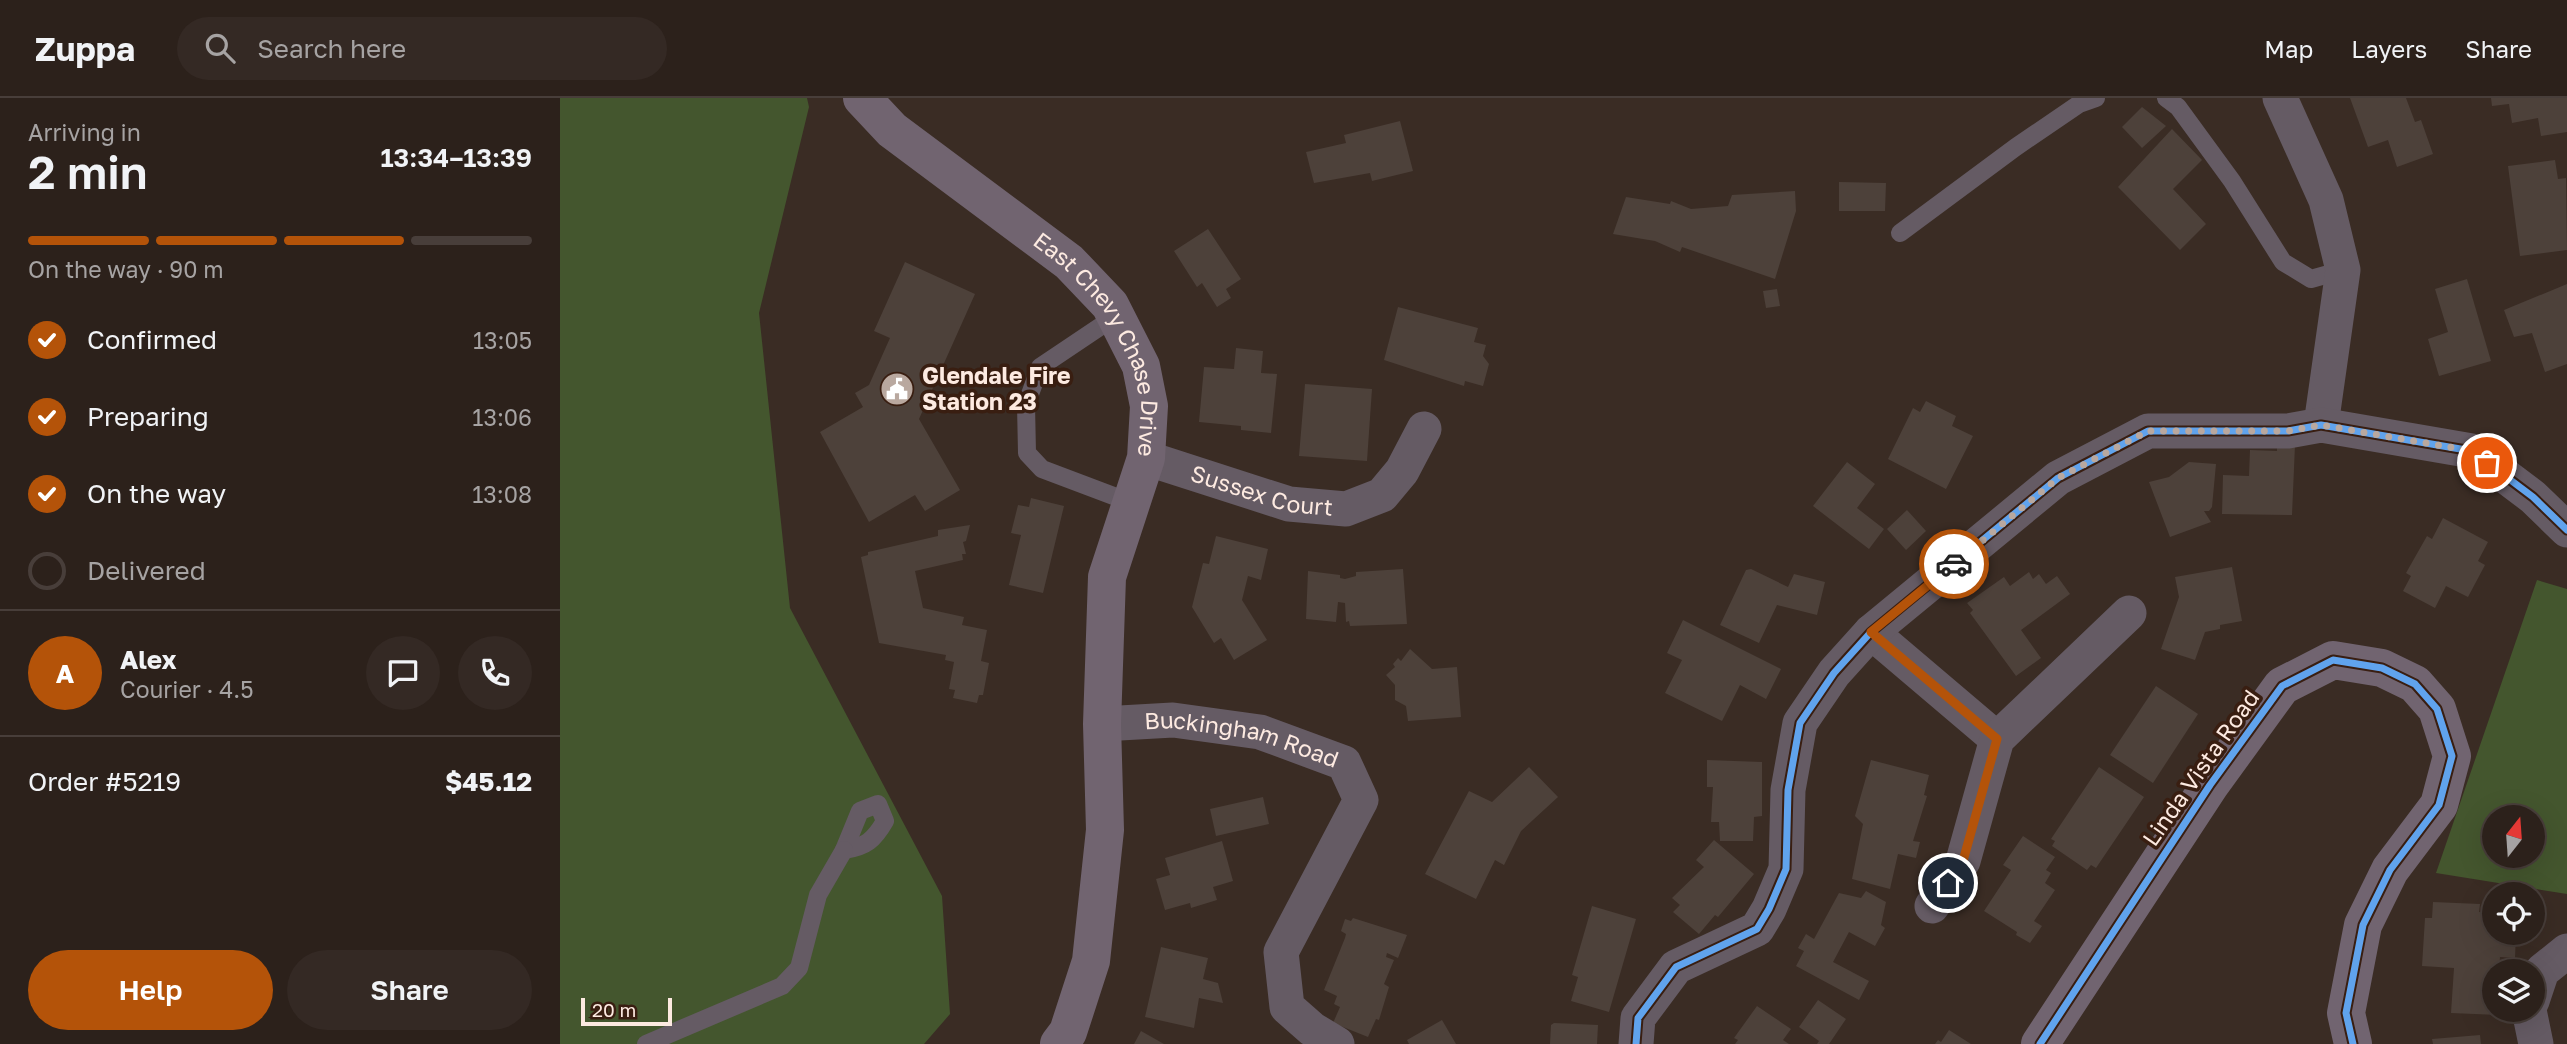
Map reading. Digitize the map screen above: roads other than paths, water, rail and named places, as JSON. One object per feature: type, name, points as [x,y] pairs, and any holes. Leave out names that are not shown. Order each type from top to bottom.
[{"type":"main road","name":"East Chevy Chase Drive","points":[[862,98],[892,130],[1069,262],[1110,304],[1140,366],[1149,406],[1146,458],[1107,578],[1102,724],[1105,831],[1091,961],[1068,1032],[1059,1044]]},
{"type":"main road","name":"Linda Vista Road","points":[[2040,1044],[2210,785],[2282,686],[2333,660],[2382,668],[2415,684],[2437,709],[2452,756],[2439,804],[2390,870],[2363,925],[2346,1013],[2353,1044]]},
{"type":"street","points":[[2280,98],[2326,200],[2343,270],[2321,425]]},
{"type":"street","points":[[1636,1044],[1638,1018],[1676,967],[1757,929],[1769,909],[1786,869],[1788,790],[1800,723],[1834,673],[1871,632],[2058,478],[2148,431],[2288,431],[2321,425],[2472,451],[2533,497],[2567,530]]},
{"type":"street","name":"Sussex Court","points":[[1146,458],[1289,505],[1346,509],[1382,495],[1402,471],[1424,429]]},
{"type":"street","points":[[1932,906],[1963,861],[1997,739],[2129,613]]},
{"type":"street","points":[[1871,632],[1997,739]]},
{"type":"street","name":"Buckingham Road","points":[[1102,724],[1172,720],[1260,732],[1344,763],[1361,800],[1314,884],[1281,953],[1287,1006],[1312,1029],[1337,1044]]},
{"type":"street","points":[[2545,969],[2567,951]]},
{"type":"street","points":[[2531,1022],[2536,1044]]},
{"type":"lane","points":[[1900,233],[2016,147],[2079,104],[2096,98]]},
{"type":"lane","points":[[2166,98],[2178,107],[2232,181],[2283,262],[2311,279],[2343,270]]},
{"type":"lane","points":[[1116,316],[1040,367],[1026,405],[1027,453],[1042,469],[1132,503]]},
{"type":"lane","points":[[646,1044],[782,986],[799,968],[818,895],[844,850]]},
{"type":"place","name":"Glendale Fire Station 23","points":[[897,389]]}]
